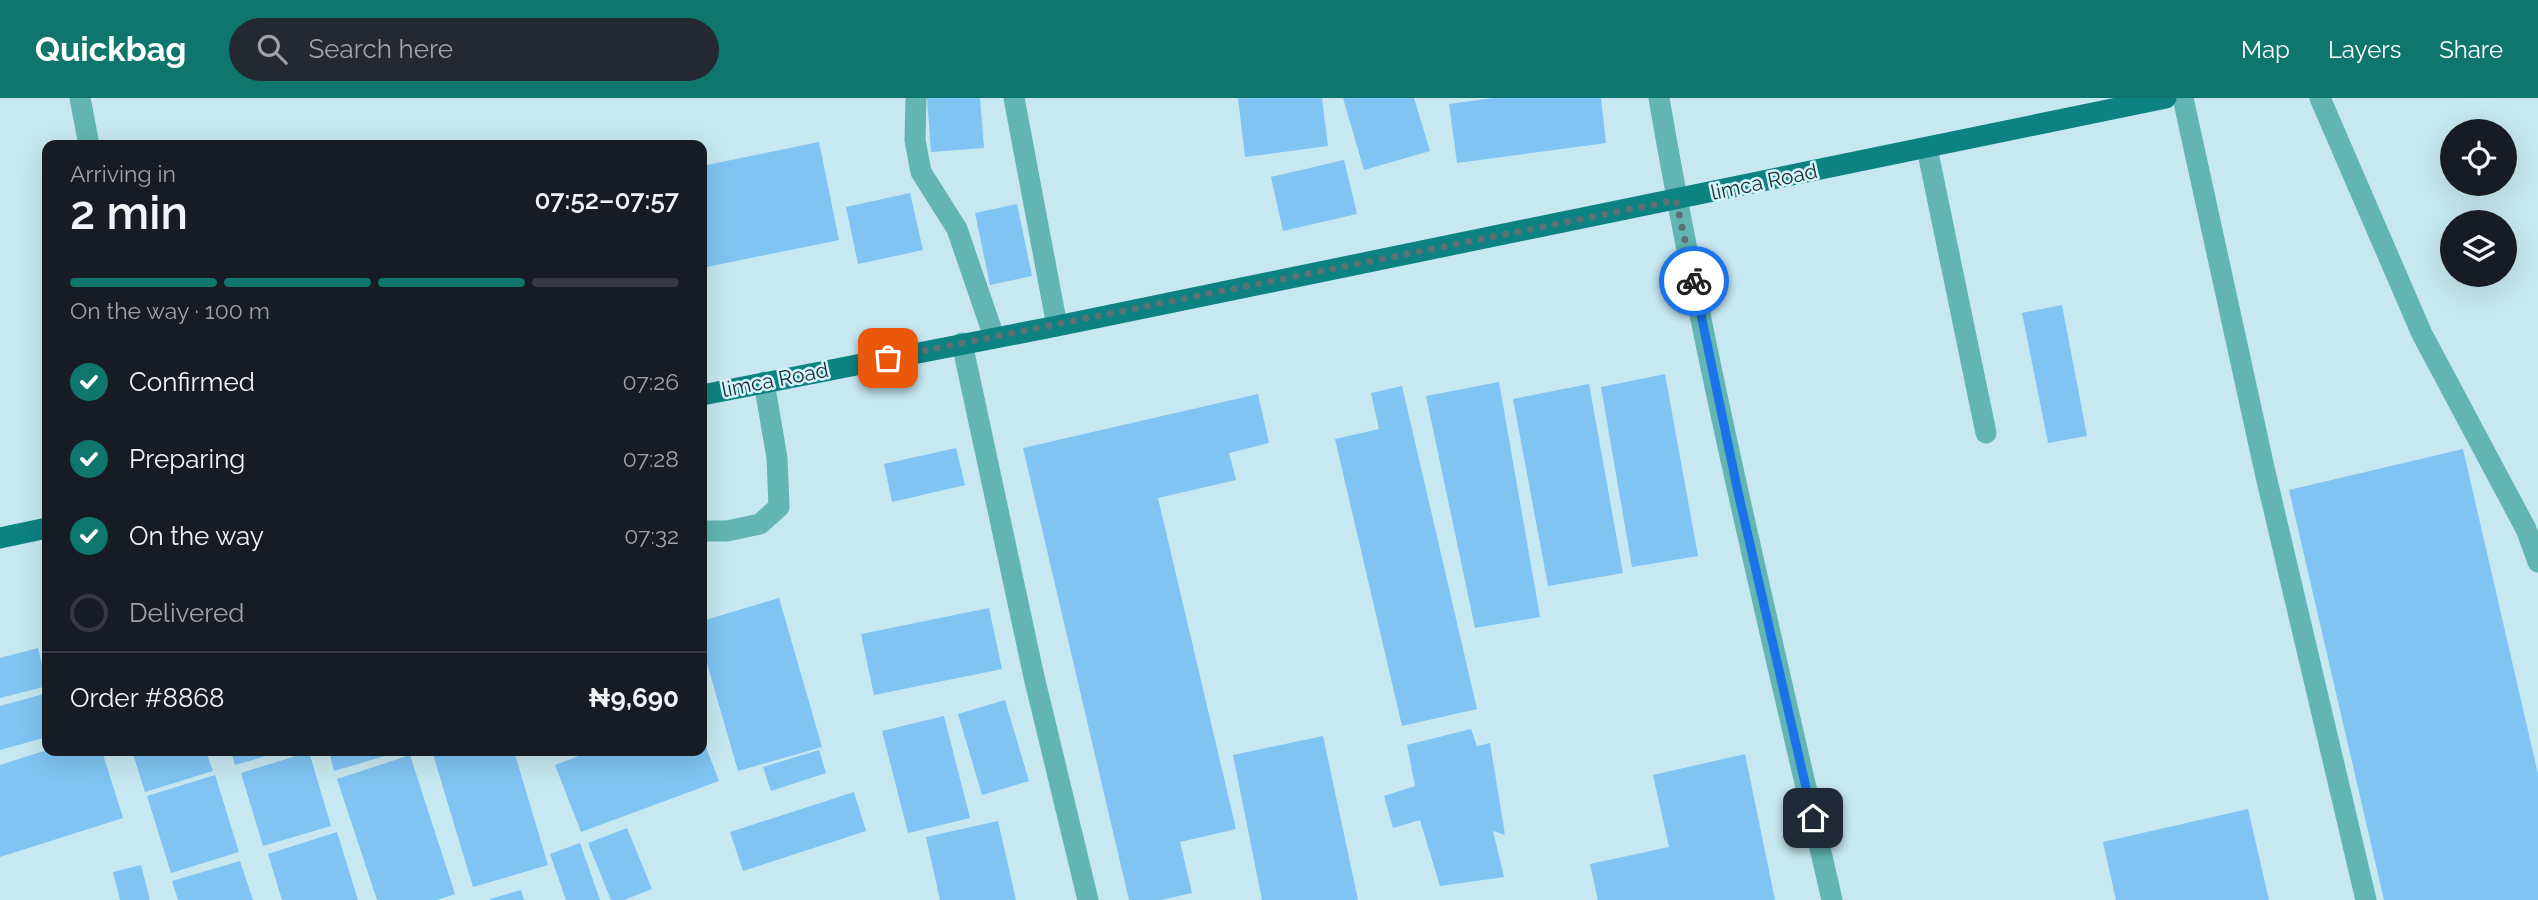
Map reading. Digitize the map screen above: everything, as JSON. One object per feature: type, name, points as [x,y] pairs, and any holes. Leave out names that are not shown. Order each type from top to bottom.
[{"type":"main road","name":"limca Road","points":[[707,394],[1057,326],[2166,98]]},
{"type":"main road","points":[[0,538],[42,529]]},
{"type":"street","points":[[80,98],[88,140]]},
{"type":"street","points":[[916,98],[915,140],[921,172],[957,229],[994,337]]},
{"type":"street","points":[[1014,98],[1057,326]]},
{"type":"street","points":[[1659,98],[1676,200],[1738,492],[1832,900]]},
{"type":"street","points":[[2183,98],[2265,472],[2365,900]]},
{"type":"street","points":[[2320,98],[2422,334],[2526,529],[2538,562]]},
{"type":"street","points":[[1927,148],[1986,433]]},
{"type":"street","points":[[962,343],[1034,677],[1088,900]]},
{"type":"street","points":[[707,531],[727,531],[760,524],[779,507],[777,458],[764,382]]},
{"type":"building","points":[[927,98],[980,98],[984,148],[931,152]]},
{"type":"building","points":[[1238,98],[1322,98],[1328,146],[1245,157]]},
{"type":"building","points":[[1343,98],[1414,98],[1430,151],[1364,170]]},
{"type":"building","points":[[1493,98],[1601,98],[1606,143],[1457,163],[1449,104]]},
{"type":"building","points":[[819,142],[839,240],[707,267],[707,165]]},
{"type":"building","points":[[1344,160],[1357,214],[1283,231],[1271,177]]},
{"type":"building","points":[[910,193],[923,250],[858,264],[846,207]]},
{"type":"building","points":[[1017,204],[1032,276],[990,285],[975,213]]},
{"type":"building","points":[[2062,305],[2087,436],[2048,443],[2022,313]]},
{"type":"building","points":[[1665,374],[1698,556],[1632,567],[1601,387]]},
{"type":"building","points":[[1499,382],[1540,617],[1475,628],[1426,396]]},
{"type":"building","points":[[1589,384],[1623,573],[1548,586],[1513,399]]},
{"type":"building","points":[[1402,386],[1477,709],[1402,726],[1335,439],[1379,429],[1371,393]]},
{"type":"building","points":[[1258,394],[1269,443],[1229,453],[1236,480],[1158,498],[1236,829],[1180,842],[1192,893],[1161,900],[1129,900],[1023,448]]},
{"type":"building","points":[[956,448],[965,485],[892,502],[884,464]]},
{"type":"building","points":[[2463,449],[2538,774],[2538,900],[2384,900],[2289,490]]},
{"type":"building","points":[[779,598],[822,747],[738,771],[707,663],[707,620]]},
{"type":"building","points":[[989,608],[1002,669],[874,695],[861,634]]},
{"type":"building","points":[[38,648],[42,665],[42,687],[0,698],[0,658]]},
{"type":"building","points":[[42,694],[42,738],[0,750],[0,706]]},
{"type":"building","points":[[1005,700],[1029,781],[982,795],[958,714]]},
{"type":"building","points":[[944,716],[970,818],[908,833],[882,731]]},
{"type":"building","points":[[1471,729],[1477,746],[1490,743],[1505,835],[1493,831],[1504,877],[1440,886],[1420,820],[1393,828],[1384,796],[1415,786],[1407,745]]},
{"type":"building","points":[[1323,736],[1358,900],[1262,900],[1233,755]]},
{"type":"building","points":[[707,750],[719,781],[581,832],[555,765],[579,756],[707,756]]},
{"type":"building","points":[[819,750],[826,773],[771,791],[763,767]]},
{"type":"building","points":[[42,752],[42,756],[104,756],[123,818],[0,857],[0,765]]},
{"type":"building","points":[[1745,754],[1775,900],[1598,900],[1590,864],[1669,847],[1653,775]]},
{"type":"building","points":[[134,756],[208,756],[213,771],[145,792]]},
{"type":"building","points":[[232,756],[266,756],[235,765]]},
{"type":"building","points":[[296,756],[310,756],[331,826],[263,846],[241,773]]},
{"type":"building","points":[[330,756],[385,756],[334,771]]},
{"type":"building","points":[[410,756],[455,894],[437,900],[377,900],[337,779]]},
{"type":"building","points":[[434,756],[515,756],[548,865],[473,887]]},
{"type":"building","points":[[215,775],[239,852],[171,873],[147,796]]},
{"type":"building","points":[[854,792],[866,831],[743,871],[730,832]]},
{"type":"building","points":[[2248,809],[2269,900],[2116,900],[2103,842]]},
{"type":"building","points":[[998,821],[1016,900],[940,900],[926,837]]},
{"type":"building","points":[[627,828],[652,889],[624,900],[611,900],[588,843]]},
{"type":"building","points":[[337,832],[358,900],[282,900],[268,854]]},
{"type":"building","points":[[580,843],[600,900],[566,900],[550,854]]},
{"type":"building","points":[[240,861],[253,900],[178,900],[172,881]]},
{"type":"building","points":[[141,865],[150,900],[120,900],[113,872]]},
{"type":"building","points":[[521,890],[524,900],[490,900],[490,899]]},
{"type":"way so far","points":[[888,358],[1676,200],[1694,281]]},
{"type":"route","points":[[1694,281],[1738,492],[1813,818]]}]
